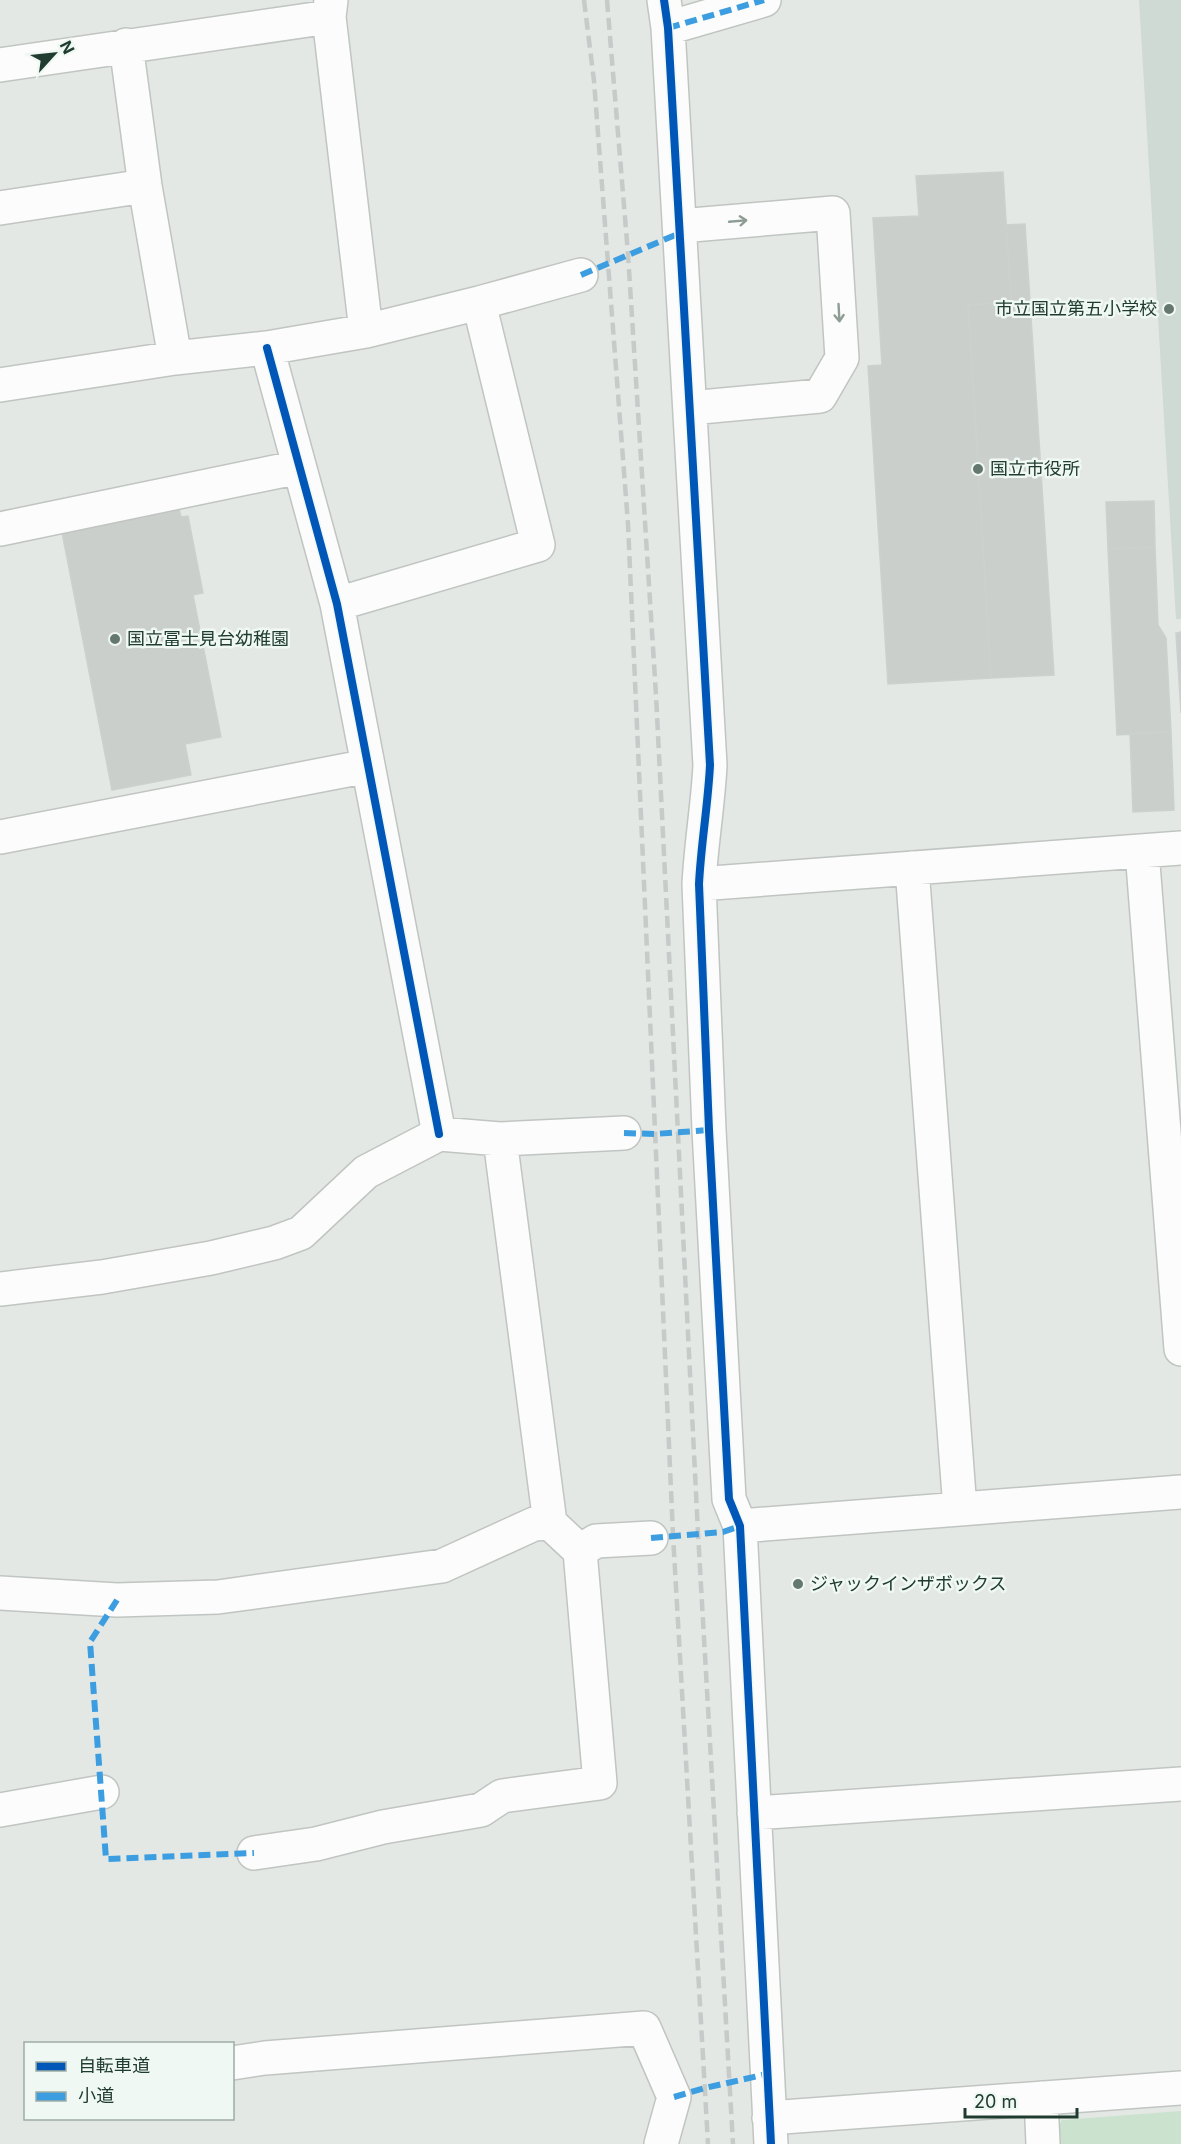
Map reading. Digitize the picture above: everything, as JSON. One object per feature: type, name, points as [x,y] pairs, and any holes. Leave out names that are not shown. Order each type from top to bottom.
[{"type":"street","points":[[764,0],[666,14],[710,765],[699,885],[709,1130],[729,1499],[740,1526],[770,2131],[1041,2098],[1181,2088]]},
{"type":"street","points":[[0,64],[126,45],[330,8],[366,332]]},
{"type":"street","points":[[126,45],[145,186],[175,358]]},
{"type":"street","points":[[0,208],[145,186]]},
{"type":"street","points":[[680,226],[833,213],[842,358],[820,396],[690,408]]},
{"type":"street","points":[[0,385],[366,332],[581,275]]},
{"type":"street","points":[[337,604],[538,545],[479,303]]},
{"type":"street","points":[[267,348],[337,604],[439,1134]]},
{"type":"street","points":[[0,529],[300,467]]},
{"type":"street","points":[[0,837],[368,766]]},
{"type":"street","points":[[699,885],[1181,848]]},
{"type":"street","points":[[1142,851],[1181,1349]]},
{"type":"street","points":[[912,868],[960,1509]]},
{"type":"street","points":[[0,1289],[102,1277],[211,1258],[274,1243],[301,1233],[366,1172],[439,1134],[501,1139],[624,1133]]},
{"type":"street","points":[[254,1853],[316,1844],[383,1827],[481,1810],[502,1796],[600,1783],[580,1551],[550,1523],[501,1139]]},
{"type":"street","points":[[740,1526],[1181,1492]]},
{"type":"street","points":[[0,1593],[117,1600],[219,1597],[442,1566],[534,1524],[550,1523]]},
{"type":"street","points":[[580,1551],[596,1541],[651,1538]]},
{"type":"street","points":[[754,1814],[1181,1784]]},
{"type":"street","points":[[0,1810],[102,1792]]},
{"type":"street","points":[[234,2063],[265,2058],[644,2028],[675,2097],[661,2144]]},
{"type":"street","points":[[1041,2098],[1043,2144]]},
{"type":"shaded area","name":"市立国立第五小学校","points":[[1139,0],[1181,0],[1181,619],[1176,619]]},
{"type":"green space","points":[[1181,2111],[1181,2144],[1054,2144],[1053,2133],[1062,2120]]},
{"type":"building","name":"国立市役所","points":[[1003,172],[1011,302],[968,305],[991,678],[888,684],[868,366],[882,365],[873,218],[919,216],[916,176]]},
{"type":"building","name":"国立市役所","points":[[1025,224],[1040,456],[978,459],[968,305],[1011,302],[1006,225]]},
{"type":"building","name":"国立市役所","points":[[1040,456],[1054,675],[991,678],[978,459]]},
{"type":"building","points":[[1154,501],[1155,547],[1108,549],[1106,502]]},
{"type":"building","points":[[178,504],[181,517],[188,516],[203,593],[193,595],[221,737],[185,744],[191,775],[112,790],[61,527]]},
{"type":"building","points":[[1155,547],[1158,625],[1166,638],[1171,732],[1117,735],[1108,549]]},
{"type":"building","points":[[1181,632],[1181,713],[1176,633]]},
{"type":"building","points":[[1171,732],[1174,810],[1133,812],[1130,733]]},
{"type":"railway","points":[[584,0],[594,81],[628,524],[673,1535],[708,2144]]},
{"type":"railway","points":[[607,0],[628,254],[656,695],[698,1533],[733,2144]]},
{"type":"marked path","points":[[668,28],[764,0]]},
{"type":"marked path","points":[[581,275],[680,233]]},
{"type":"marked path","points":[[624,1133],[655,1134],[709,1130]]},
{"type":"marked path","points":[[651,1538],[723,1532],[740,1526]]},
{"type":"marked path","points":[[117,1600],[90,1642],[106,1859],[254,1853]]},
{"type":"marked path","points":[[674,2097],[767,2074]]},
{"type":"cycle path","points":[[664,0],[668,28],[710,765],[699,884],[709,1130],[729,1499],[740,1526],[771,2144]]},
{"type":"cycle path","points":[[267,348],[337,604],[439,1134]]},
{"type":"place","name":"市立国立第五小学校","points":[[1169,309]]},
{"type":"place","name":"国立市役所","points":[[978,469]]},
{"type":"place","name":"国立冨士見台幼稚園","points":[[115,639]]},
{"type":"place","name":"ジャックインザボックス","points":[[798,1584]]}]
